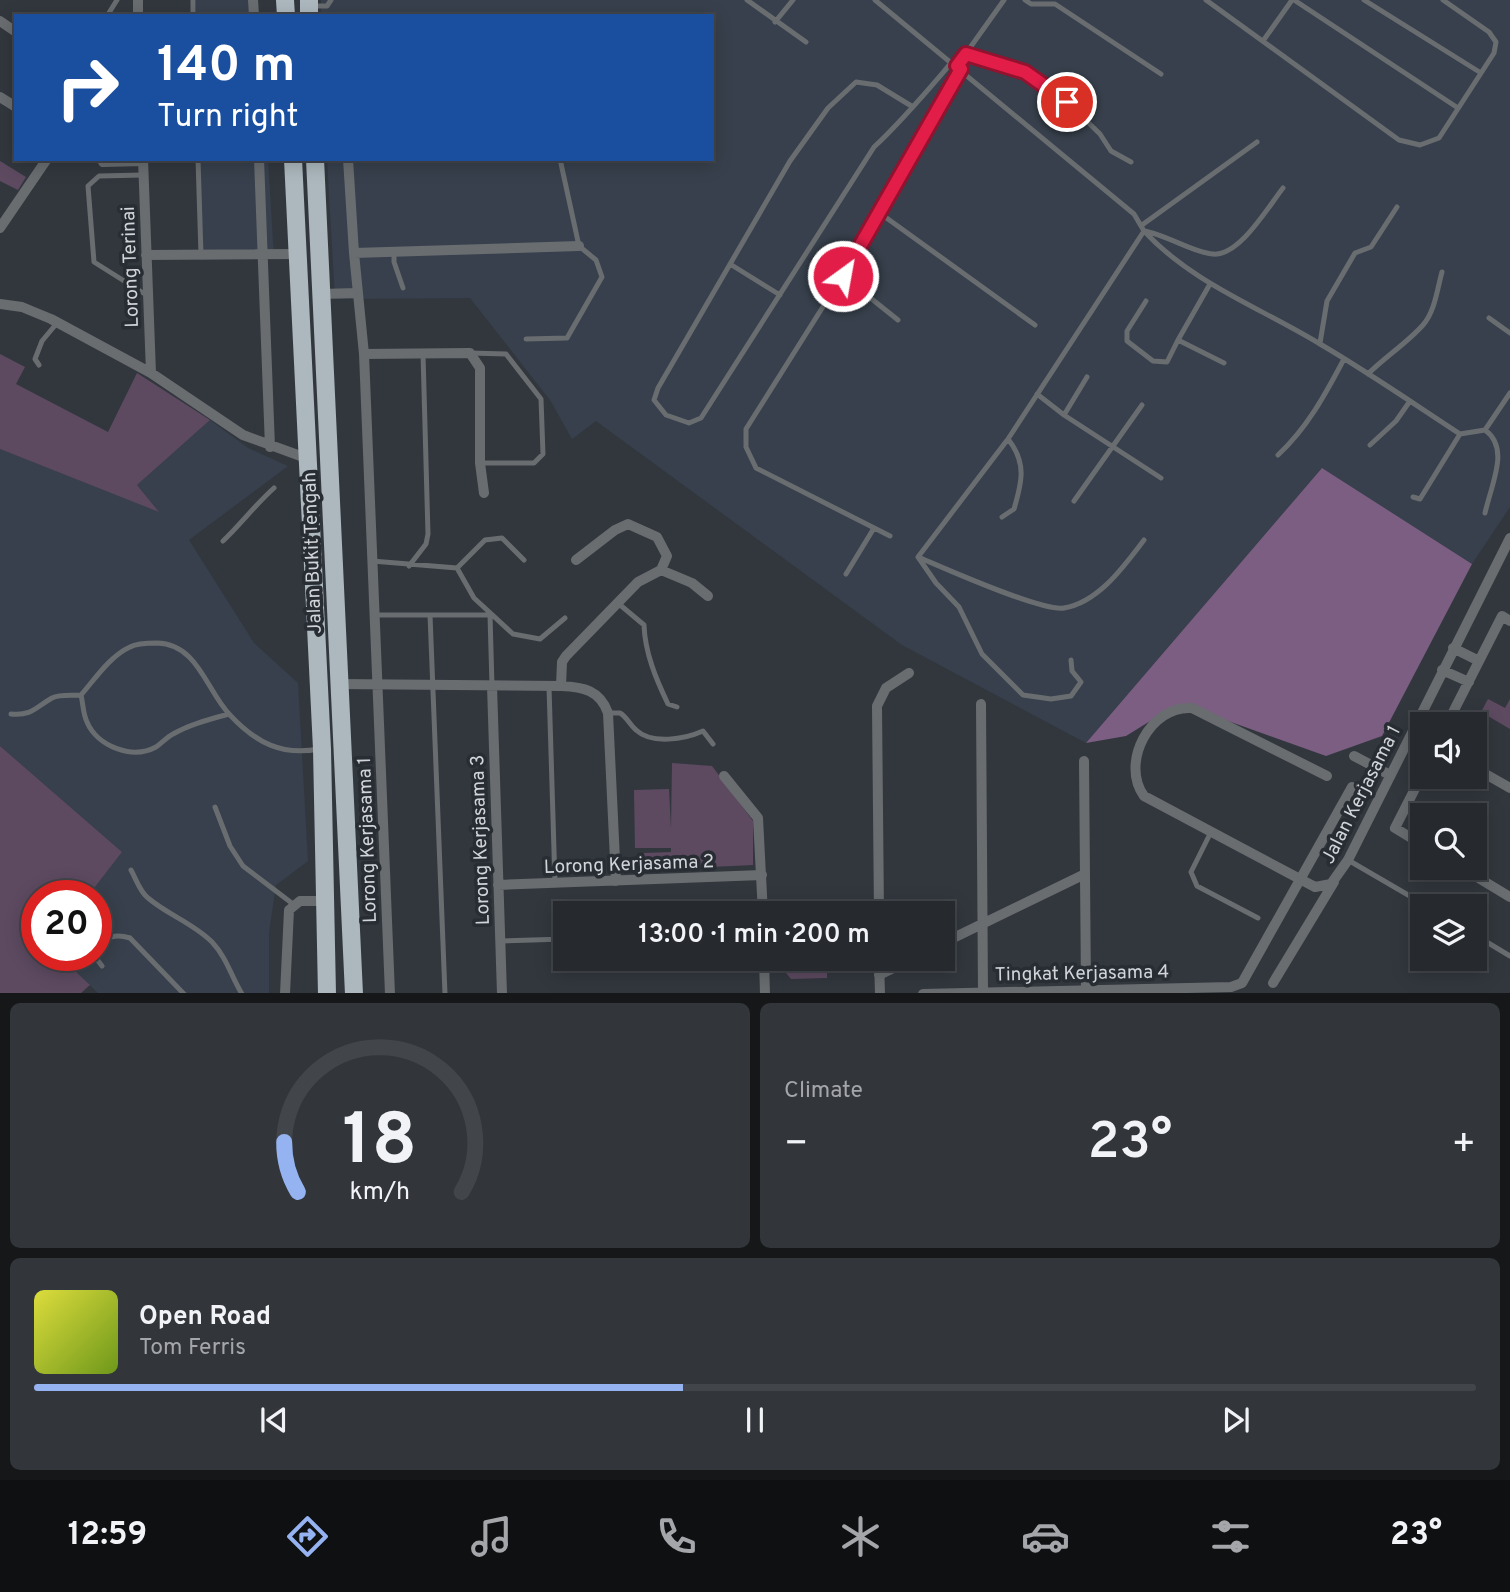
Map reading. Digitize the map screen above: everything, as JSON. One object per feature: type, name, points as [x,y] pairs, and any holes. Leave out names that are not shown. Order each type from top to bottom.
[{"type":"highway","name":"Jalan Bukit Tengah","points":[[293,161],[322,749],[326,926]]},
{"type":"highway","name":"Jalan Bukit Tengah","points":[[315,161],[338,684],[356,993]]},
{"type":"highway","points":[[321,993],[326,926]]},
{"type":"highway","points":[[326,926],[327,993]]},
{"type":"street","points":[[0,228],[46,161]]},
{"type":"street","name":"Lorong Terinai","points":[[143,161],[151,373]]},
{"type":"street","points":[[259,161],[270,447]]},
{"type":"street","name":"Lorong Kerjasama 1","points":[[348,161],[364,355],[390,993]]},
{"type":"street","points":[[354,253],[579,246]]},
{"type":"street","points":[[146,255],[298,254]]},
{"type":"street","points":[[321,294],[357,293]]},
{"type":"street","points":[[0,304],[22,307],[57,323],[151,373],[243,435],[306,458]]},
{"type":"street","points":[[364,355],[470,353],[480,368],[480,463],[484,493]]},
{"type":"street","points":[[561,686],[562,663],[566,656],[638,582],[661,570],[667,556],[657,537],[628,524],[615,530],[576,560]]},
{"type":"street","name":"Jalan Kerjasama 1","points":[[1300,878],[1315,887],[1324,887],[1335,880],[1348,860],[1453,648],[1506,551],[1510,538]]},
{"type":"street","points":[[661,570],[692,583],[708,596]]},
{"type":"street","points":[[1453,712],[1479,662],[1506,619]]},
{"type":"street","points":[[1453,648],[1479,662]]},
{"type":"street","points":[[1443,670],[1469,682]]},
{"type":"street","points":[[879,901],[877,706],[886,688],[909,673]]},
{"type":"street","points":[[338,684],[587,688],[602,700],[608,713],[616,881]]},
{"type":"street","name":"Lorong Kerjasama 3","points":[[492,686],[502,993]]},
{"type":"street","points":[[981,704],[983,993]]},
{"type":"street","points":[[1327,776],[1192,708],[1168,710],[1152,726],[1133,766],[1135,782],[1144,796],[1300,878],[1352,787]]},
{"type":"street","points":[[1354,756],[1390,775]]},
{"type":"street","points":[[1084,761],[1086,990]]},
{"type":"street","points":[[1487,775],[1510,788]]},
{"type":"street","points":[[724,776],[758,818],[763,901]]},
{"type":"street","points":[[1410,837],[1395,828],[1415,789]]},
{"type":"street","points":[[955,937],[1085,874]]},
{"type":"street","name":"Lorong Kerjasama 2","points":[[498,885],[762,875]]},
{"type":"street","name":"Tingkat Kerjasama 4","points":[[923,993],[1231,986],[1242,983],[1300,878]]},
{"type":"street","points":[[1273,983],[1335,880]]},
{"type":"street","points":[[1482,880],[1510,897]]},
{"type":"street","points":[[285,993],[286,918],[293,905],[300,901],[326,901]]},
{"type":"street","points":[[764,971],[765,993]]},
{"type":"street","points":[[879,971],[880,993]]},
{"type":"street","points":[[879,975],[887,971]]},
{"type":"lane","points":[[309,7],[327,6],[331,0]]},
{"type":"lane","points":[[747,0],[806,42]]},
{"type":"lane","points":[[775,22],[793,0]]},
{"type":"lane","points":[[890,536],[756,468],[746,447],[746,429],[881,214],[957,66],[1004,0]]},
{"type":"lane","points":[[1026,0],[1031,4],[1055,4],[1161,75]]},
{"type":"lane","points":[[1206,0],[1399,141],[1420,145],[1439,138],[1494,53],[1496,42],[1489,32],[1443,0]]},
{"type":"lane","points":[[1263,41],[1293,0],[1458,108]]},
{"type":"lane","points":[[1364,0],[1481,73]]},
{"type":"lane","points":[[878,1],[1134,214],[1165,251],[1210,284],[1320,344],[1460,434],[1485,430],[1502,437]]},
{"type":"lane","points":[[966,54],[1025,72],[1067,102],[1100,134],[1111,152],[1131,162]]},
{"type":"lane","points":[[913,107],[877,85],[856,82],[828,108],[790,161],[658,388],[654,400],[666,415],[689,423],[701,418],[874,147],[957,66]]},
{"type":"lane","points":[[918,557],[1008,439],[1143,228],[1257,142]]},
{"type":"lane","points":[[198,161],[201,255]]},
{"type":"lane","points":[[526,338],[567,338],[602,277],[596,260],[579,246],[560,161]]},
{"type":"lane","points":[[143,175],[94,178],[88,186],[89,225],[93,262],[148,296]]},
{"type":"lane","points":[[1143,228],[1213,255],[1234,249],[1283,188]]},
{"type":"lane","points":[[1320,344],[1327,301],[1355,253],[1371,247],[1397,207]]},
{"type":"lane","points":[[881,214],[1035,325]]},
{"type":"lane","points":[[394,252],[394,262],[403,288]]},
{"type":"lane","points":[[730,264],[780,295]]},
{"type":"lane","points":[[1368,374],[1388,353],[1423,325],[1433,306],[1442,272]]},
{"type":"lane","points":[[843,276],[898,320]]},
{"type":"lane","points":[[1146,301],[1127,331],[1127,341],[1153,361],[1167,362],[1210,284]]},
{"type":"lane","points":[[1489,318],[1510,333]]},
{"type":"lane","points":[[39,365],[35,359],[42,341],[57,323]]},
{"type":"lane","points":[[1178,340],[1224,363]]},
{"type":"lane","points":[[470,353],[506,354],[541,400],[542,454],[534,463],[480,463]]},
{"type":"lane","points":[[409,566],[426,544],[428,534],[422,354]]},
{"type":"lane","points":[[1278,456],[1296,438],[1318,408],[1344,359]]},
{"type":"lane","points":[[1064,415],[1087,377]]},
{"type":"lane","points":[[1485,430],[1510,393]]},
{"type":"lane","points":[[1037,394],[1064,415],[1161,478]]},
{"type":"lane","points":[[1370,445],[1396,421],[1410,401]]},
{"type":"lane","points":[[1074,501],[1142,405]]},
{"type":"lane","points":[[1413,497],[1420,499],[1460,434]]},
{"type":"lane","points":[[1002,517],[1014,509],[1024,474],[1017,450],[1008,439]]},
{"type":"lane","points":[[1485,513],[1503,475],[1506,456]]},
{"type":"lane","points":[[222,541],[242,522],[253,506],[274,488]]},
{"type":"lane","points":[[846,574],[874,528]]},
{"type":"lane","points":[[372,561],[457,568],[485,540],[502,538],[524,561]]},
{"type":"lane","points":[[918,557],[1032,601],[1062,609],[1089,598],[1125,565],[1144,540]]},
{"type":"lane","points":[[918,557],[936,583],[959,607],[982,654],[1023,695],[1051,699],[1071,696],[1081,682],[1072,671],[1071,660]]},
{"type":"lane","points":[[457,568],[474,598],[513,634],[540,639],[565,618]]},
{"type":"lane","points":[[619,604],[644,625],[644,647],[652,658],[653,674],[668,704],[677,707]]},
{"type":"lane","points":[[375,615],[490,615],[492,686]]},
{"type":"lane","points":[[430,615],[445,993]]},
{"type":"lane","points":[[11,714],[24,715],[39,709],[54,697],[81,695],[113,658],[131,646],[165,643],[178,649],[197,665],[229,714],[277,750],[301,753],[322,749]]},
{"type":"lane","points":[[549,687],[555,883]]},
{"type":"lane","points":[[81,695],[87,722],[95,734],[103,741],[127,752],[155,747],[173,734],[229,714]]},
{"type":"lane","points":[[608,713],[620,713],[635,730],[648,736],[687,738],[703,731],[713,744]]},
{"type":"lane","points":[[215,807],[230,846],[243,866],[293,905]]},
{"type":"lane","points":[[1211,832],[1191,872],[1197,886],[1258,918]]},
{"type":"lane","points":[[1348,860],[1410,896]]},
{"type":"lane","points":[[131,870],[146,897],[195,928],[212,943],[229,963],[232,977],[242,993]]},
{"type":"lane","points":[[112,936],[118,934],[130,938],[184,993]]},
{"type":"lane","points":[[500,941],[553,939]]},
{"type":"lane","points":[[1487,942],[1510,956]]},
{"type":"shaded area","points":[[196,0],[258,0],[259,14],[196,14]]},
{"type":"shaded area","points":[[321,0],[1510,0],[1510,507],[1472,564],[1322,468],[1086,743],[902,645],[596,421],[572,439],[550,400],[470,298],[335,299],[327,161],[714,161],[714,14],[321,14]]},
{"type":"shaded area","points":[[0,161],[26,177],[18,190],[0,181]]},
{"type":"shaded area","points":[[198,161],[268,161],[274,258],[199,260]]},
{"type":"shaded area","points":[[0,354],[25,367],[16,384],[108,432],[137,373],[210,420],[137,485],[159,512],[0,449]]},
{"type":"shaded area","points":[[210,420],[248,448],[288,466],[189,540],[254,643],[298,683],[308,861],[276,885],[269,933],[269,993],[98,993],[75,971],[112,971],[112,880],[100,880],[122,852],[0,746],[0,449],[158,511],[137,485]]},
{"type":"shaded area","points":[[1322,468],[1472,564],[1382,736],[1326,756],[1192,708],[1168,710],[1126,736],[1086,743]]},
{"type":"shaded area","points":[[1488,699],[1505,708],[1510,699],[1510,729],[1487,716],[1487,712],[1481,712]]},
{"type":"shaded area","points":[[0,746],[122,852],[100,880],[21,880],[21,971],[75,971],[90,985],[81,993],[0,993]]},
{"type":"shaded area","points":[[672,763],[712,766],[753,821],[753,865],[645,870],[644,853],[671,852],[671,848],[635,848],[634,790],[669,789],[671,829]]},
{"type":"shaded area","points":[[827,971],[827,978],[791,979],[786,973]]},
{"type":"route","points":[[843,276],[961,69],[957,66],[966,54],[1025,72],[1067,102]]}]
